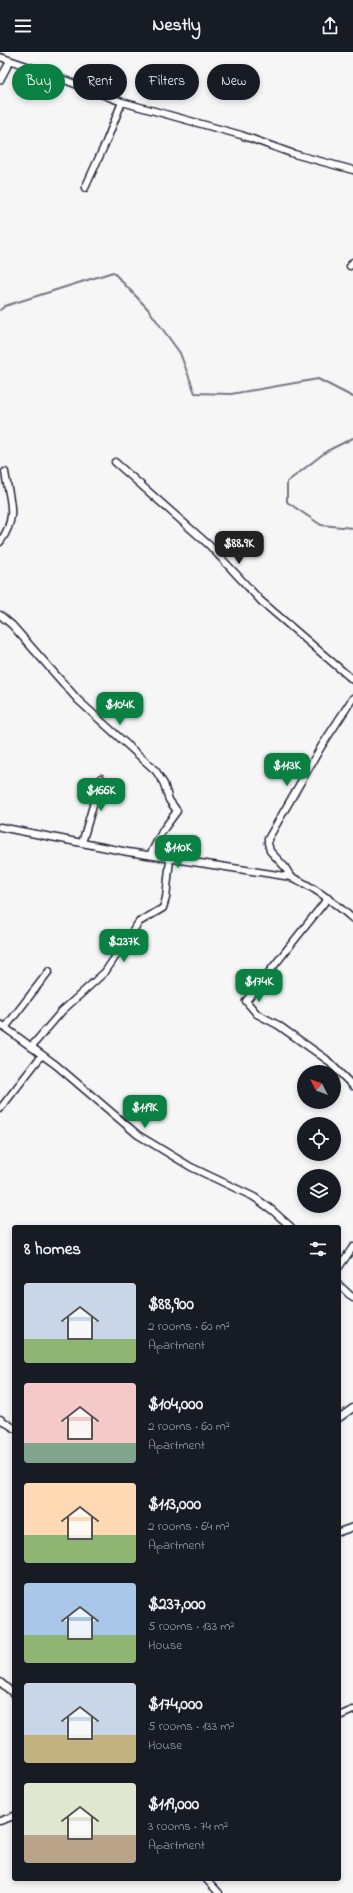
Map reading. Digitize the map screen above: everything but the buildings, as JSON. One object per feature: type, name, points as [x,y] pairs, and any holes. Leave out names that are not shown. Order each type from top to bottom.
[{"type":"street","points":[[0,57],[122,102],[241,135],[294,154],[353,170]]},
{"type":"street","points":[[0,80],[10,61]]},
{"type":"street","points":[[85,188],[122,102]]},
{"type":"street","points":[[114,462],[208,545],[261,601],[353,680]]},
{"type":"street","points":[[0,542],[8,529],[12,518],[12,506],[5,472]]},
{"type":"street","points":[[0,615],[12,625],[78,700],[156,771],[162,779],[169,800],[177,811],[163,830],[150,855]]},
{"type":"street","points":[[291,877],[286,867],[270,851],[268,838],[321,746],[353,698]]},
{"type":"street","points":[[82,843],[101,778]]},
{"type":"street","points":[[0,827],[170,859],[291,877],[328,898],[353,919]]},
{"type":"street","points":[[31,1047],[62,1011],[105,972],[139,922],[163,908],[166,898],[170,859]]},
{"type":"street","points":[[328,898],[246,1001],[257,1014],[278,1025],[326,1059],[353,1086]]},
{"type":"street","points":[[49,972],[3,1026],[42,1055],[138,1135],[191,1167],[254,1197],[289,1225]]},
{"type":"street","points":[[0,1109],[42,1055]]},
{"type":"street","points":[[341,1264],[353,1247]]},
{"type":"street","points":[[341,1287],[353,1298]]},
{"type":"street","points":[[341,1417],[353,1408]]},
{"type":"street","points":[[0,1419],[12,1427]]},
{"type":"street","points":[[341,1531],[353,1527]]},
{"type":"street","points":[[0,1682],[12,1692]]},
{"type":"street","points":[[341,1715],[353,1710]]},
{"type":"street","points":[[0,1821],[12,1817]]},
{"type":"street","points":[[208,1881],[219,1893]]},
{"type":"waterway","points":[[0,310],[5,306],[113,272],[148,309],[180,353],[195,393],[231,394],[318,379],[353,397]]},
{"type":"waterway","points":[[353,438],[327,451],[287,482],[287,502],[321,525],[353,528]]}]
